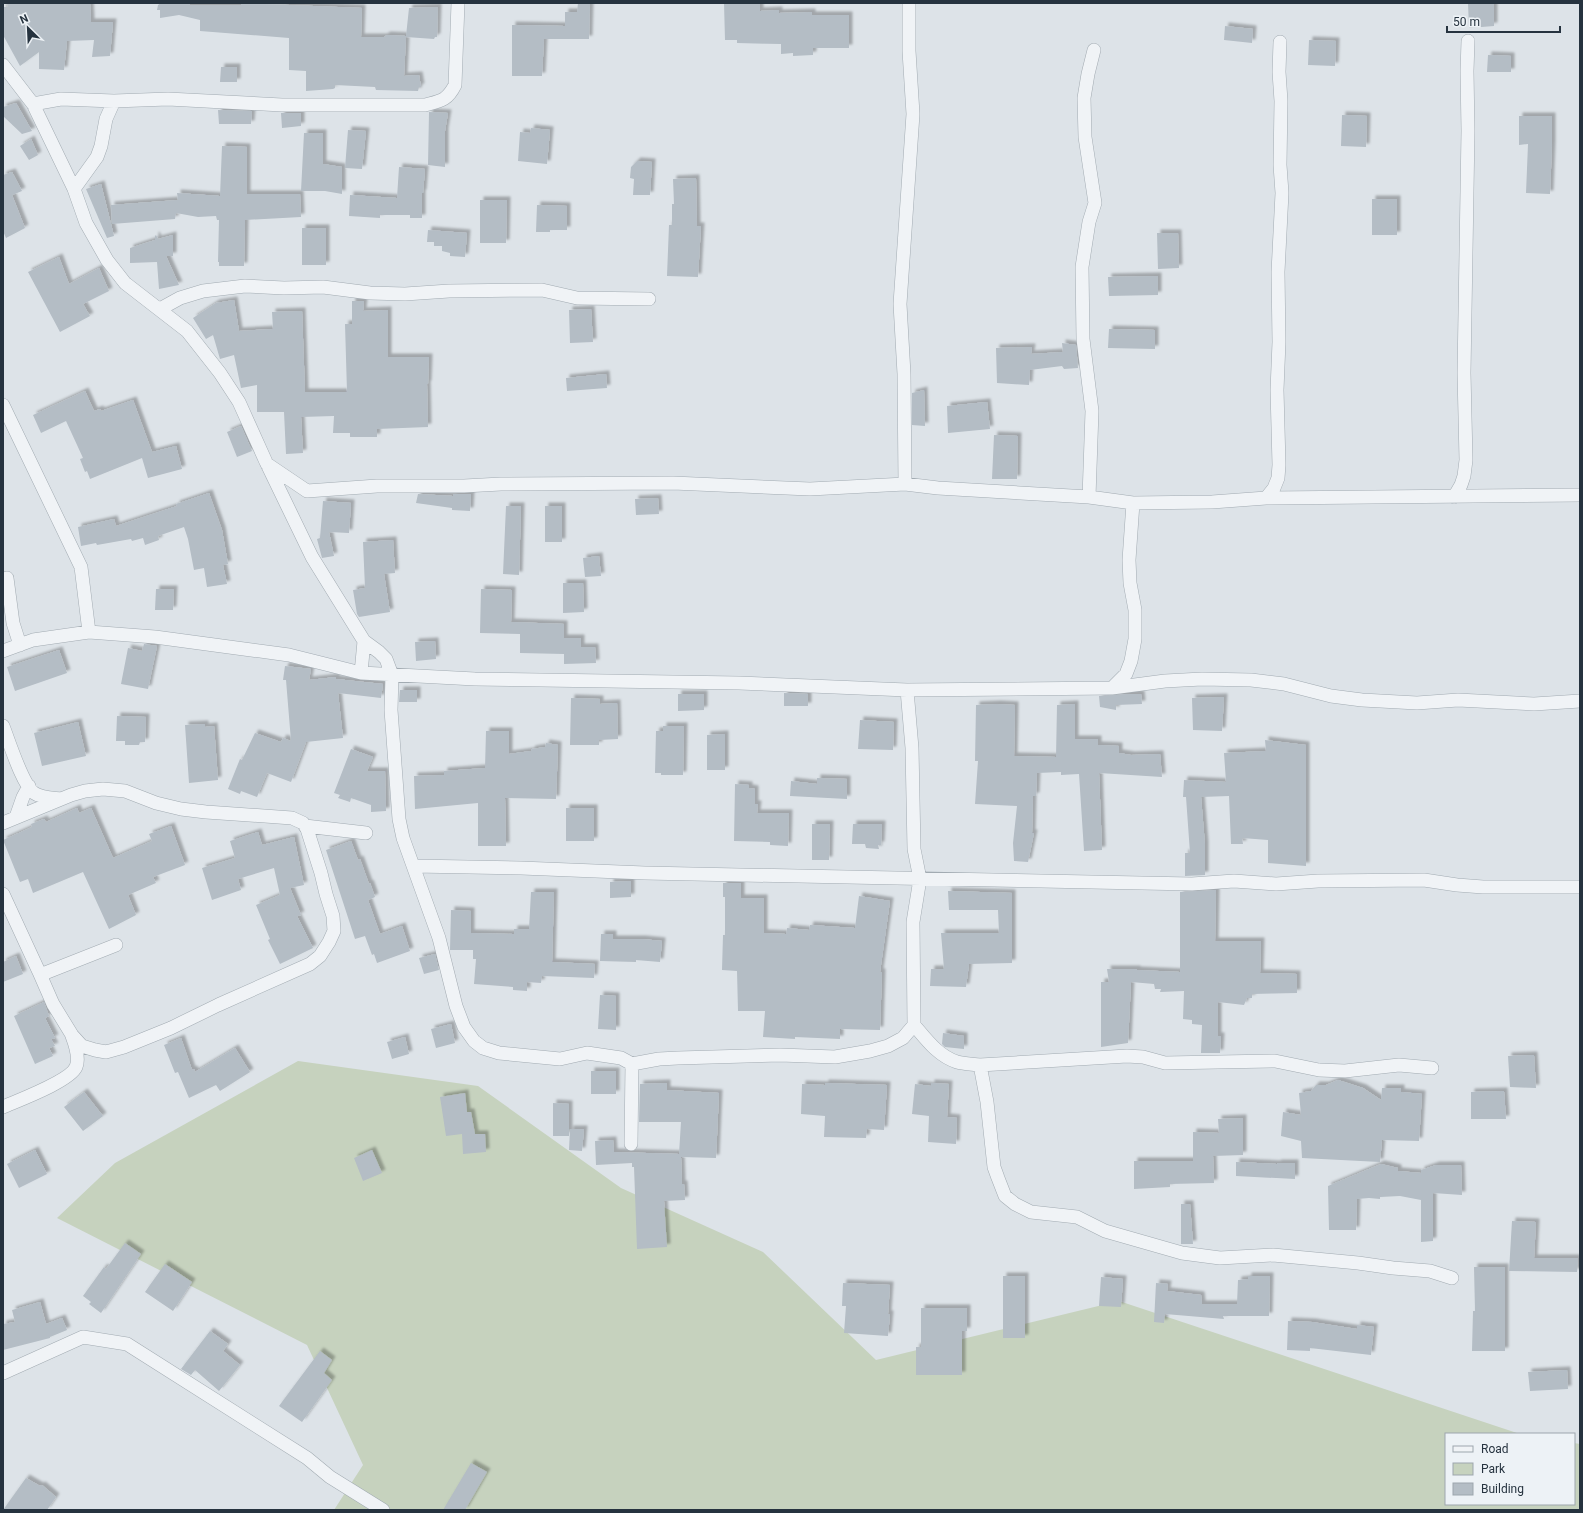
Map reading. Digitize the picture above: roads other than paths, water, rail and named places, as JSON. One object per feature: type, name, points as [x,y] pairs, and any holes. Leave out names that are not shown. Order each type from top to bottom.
[{"type":"street","points":[[33,104],[61,99],[114,101],[168,98],[282,105],[425,105],[450,95],[454,85],[458,3]]},
{"type":"street","points":[[905,484],[904,374],[900,304],[913,114],[909,51],[909,3]]},
{"type":"street","points":[[1454,496],[1461,485],[1466,460],[1464,373],[1468,40]]},
{"type":"street","points":[[1266,498],[1274,488],[1278,478],[1279,464],[1277,390],[1279,342],[1278,272],[1282,193],[1280,165],[1280,42]]},
{"type":"street","points":[[1089,497],[1092,411],[1084,339],[1082,267],[1089,222],[1095,203],[1094,190],[1086,155],[1084,98],[1094,50]]},
{"type":"street","points":[[3,65],[33,104],[74,189],[86,223],[107,260],[125,284],[160,309],[187,331],[220,373],[239,402],[312,557],[364,641],[386,659],[392,675],[390,692],[391,710],[399,819],[403,838],[439,938],[456,1006],[464,1027],[474,1041],[483,1048],[499,1054],[560,1059],[587,1053],[620,1058],[632,1064],[659,1059],[694,1057],[780,1055],[835,1057],[870,1051],[888,1046],[903,1038],[914,1025]]},
{"type":"street","points":[[74,189],[96,158],[101,146],[106,119],[114,101]]},
{"type":"street","points":[[160,309],[180,298],[203,291],[245,286],[284,288],[323,287],[370,293],[398,294],[449,291],[542,290],[562,296],[577,298],[649,299]]},
{"type":"street","points":[[3,405],[81,567],[89,632]]},
{"type":"street","points":[[266,462],[307,491],[377,486],[464,486],[501,484],[673,483],[810,489],[905,484],[938,488],[1089,497],[1133,503],[1212,502],[1266,498],[1580,495]]},
{"type":"street","points":[[1112,688],[1126,674],[1131,661],[1135,639],[1135,610],[1130,583],[1129,567],[1133,503]]},
{"type":"street","points":[[7,578],[10,611],[20,645]]},
{"type":"street","points":[[3,651],[34,640],[89,632],[155,637],[289,655],[361,673],[476,679],[739,683],[907,690],[1112,688],[1165,681],[1202,679],[1251,680],[1284,684],[1331,696],[1362,700],[1417,703],[1458,700],[1534,704],[1580,701]]},
{"type":"street","points":[[361,673],[364,641]]},
{"type":"street","points":[[907,690],[912,748],[914,849],[920,879],[913,922],[914,1025],[932,1047],[943,1055],[957,1062],[980,1065],[1127,1056],[1165,1063],[1275,1061],[1320,1070],[1345,1071],[1399,1065],[1432,1068]]},
{"type":"street","points":[[3,726],[22,773],[35,794],[61,799]]},
{"type":"street","points":[[16,817],[23,797],[29,786]]},
{"type":"street","points":[[3,823],[61,799],[85,791],[116,790],[137,794],[156,803],[181,809],[292,818],[303,823],[310,836],[333,916],[334,931],[320,956],[310,964],[218,1005],[171,1028],[124,1047],[106,1052],[82,1046],[72,1035],[53,1004],[3,894]]},
{"type":"street","points":[[305,826],[366,833]]},
{"type":"street","points":[[414,866],[521,868],[646,873],[1192,884],[1234,881],[1276,884],[1318,881],[1416,880],[1483,887],[1580,887]]},
{"type":"street","points":[[39,972],[45,973],[116,945]]},
{"type":"street","points":[[3,1107],[37,1092],[69,1075],[77,1066],[76,1047],[72,1035]]},
{"type":"street","points":[[631,1144],[632,1064]]},
{"type":"street","points":[[980,1065],[987,1102],[994,1167],[1005,1196],[1015,1204],[1031,1212],[1076,1218],[1105,1231],[1182,1253],[1220,1258],[1273,1255],[1430,1271],[1452,1278]]},
{"type":"street","points":[[3,1374],[83,1337],[127,1344],[307,1458],[330,1477],[383,1510]]}]
